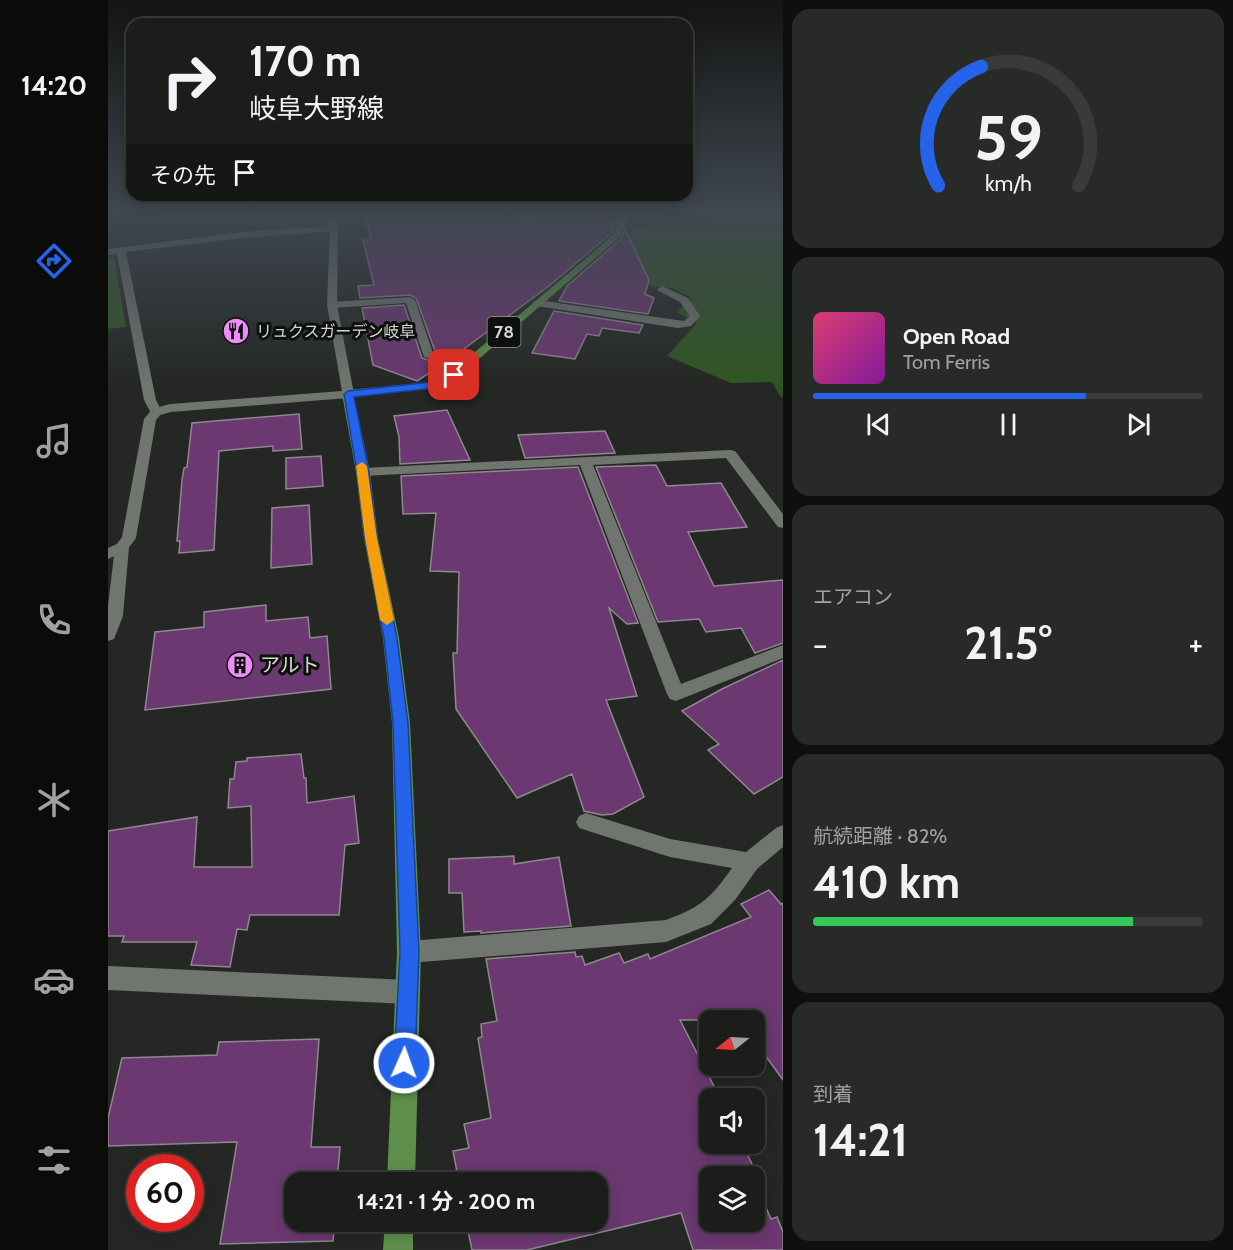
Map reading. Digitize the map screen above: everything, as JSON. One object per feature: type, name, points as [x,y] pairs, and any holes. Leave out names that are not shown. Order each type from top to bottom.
[{"type":"main road","name":"78","points":[[348,394],[434,385],[454,375],[579,269]]},
{"type":"main road","points":[[348,394],[390,638],[401,723],[410,952],[401,1172]]},
{"type":"main road","points":[[398,1250],[399,1232]]},
{"type":"street","points":[[125,269],[150,400],[156,412]]},
{"type":"street","points":[[108,634],[116,616],[115,551],[129,538],[150,419],[156,412],[170,408],[348,394],[332,305],[333,269]]},
{"type":"street","points":[[537,303],[678,325],[687,324],[695,316],[684,300],[662,289]]},
{"type":"street","points":[[332,305],[410,300],[428,355],[464,366]]},
{"type":"street","points":[[363,472],[730,454],[783,524]]},
{"type":"street","points":[[585,461],[676,694],[783,651]]},
{"type":"street","points":[[586,822],[670,848],[749,862]]},
{"type":"street","points":[[410,952],[666,931],[703,917],[727,893],[749,862],[783,834]]},
{"type":"street","points":[[108,978],[407,992]]},
{"type":"green space","points":[[108,269],[116,269],[126,327],[108,329]]},
{"type":"green space","points":[[623,269],[783,269],[783,397],[780,396],[772,382],[731,383],[667,356],[697,323],[677,312],[692,298],[672,288],[651,286],[641,275]]},
{"type":"building","points":[[370,269],[569,269],[453,357],[435,351],[416,298],[410,295],[360,298],[358,286],[374,285]]},
{"type":"building","points":[[586,269],[644,269],[649,280],[645,294],[654,298],[648,314],[559,301],[567,286]]},
{"type":"building","points":[[404,305],[422,358],[442,365],[417,381],[373,365],[362,308]]},
{"type":"building","points":[[554,311],[643,325],[639,333],[602,328],[599,336],[587,334],[575,359],[532,353]]},
{"type":"building","points":[[447,410],[470,460],[400,464],[399,437],[394,416]]},
{"type":"building","points":[[299,414],[302,449],[273,451],[273,446],[219,451],[214,550],[179,553],[180,541],[177,541],[182,480],[184,468],[187,467],[192,423]]},
{"type":"building","points":[[605,431],[615,453],[525,458],[518,435]]},
{"type":"building","points":[[321,456],[323,486],[286,489],[286,458]]},
{"type":"building","points":[[656,465],[667,486],[721,483],[747,527],[688,532],[714,586],[783,580],[783,643],[755,653],[741,628],[706,632],[699,619],[658,622],[596,467]]},
{"type":"building","points":[[578,467],[638,623],[627,624],[609,608],[637,696],[606,700],[644,797],[613,814],[602,815],[584,811],[572,774],[517,798],[456,709],[453,653],[457,653],[459,572],[430,571],[436,513],[403,514],[401,476]]},
{"type":"building","points":[[309,505],[312,564],[271,568],[272,508]]},
{"type":"building","name":"アルト","points":[[266,605],[266,621],[308,617],[310,638],[327,636],[331,689],[145,710],[155,632],[204,627],[204,612]]},
{"type":"building","points":[[783,660],[783,777],[754,794],[708,750],[719,744],[682,711]]},
{"type":"building","points":[[301,754],[304,778],[306,778],[307,803],[354,796],[359,843],[345,845],[339,915],[250,915],[247,930],[237,929],[230,967],[191,965],[197,942],[122,942],[124,936],[108,936],[108,831],[197,817],[194,867],[252,867],[251,806],[228,808],[230,779],[234,779],[236,762],[247,761],[247,758]]},
{"type":"building","points":[[514,856],[514,864],[559,857],[571,926],[481,933],[481,931],[464,932],[462,893],[449,893],[449,859]]},
{"type":"building","points":[[769,890],[781,904],[783,903],[783,1080],[765,1055],[765,1010],[699,1010],[699,1020],[680,1020],[699,1057],[699,1076],[709,1076],[715,1088],[699,1088],[699,1154],[747,1154],[753,1166],[699,1166],[699,1232],[765,1232],[765,1205],[771,1219],[777,1217],[783,1232],[783,1250],[693,1250],[681,1213],[608,1231],[608,1172],[457,1172],[453,1151],[469,1148],[464,1124],[491,1118],[478,1038],[482,1037],[481,1024],[497,1021],[486,959],[575,952],[576,957],[582,956],[585,965],[619,953],[624,963],[648,954],[650,959],[751,917],[741,904]]},
{"type":"building","points":[[319,1039],[311,1147],[340,1147],[338,1172],[284,1172],[284,1232],[334,1232],[333,1241],[220,1244],[237,1142],[108,1146],[108,1118],[122,1058],[217,1055],[219,1042]]},
{"type":"building","points":[[468,1232],[602,1232],[527,1250],[472,1250]]},
{"type":"slow traffic","points":[[362,466],[371,538],[387,620]]},
{"type":"place","name":"リュクスガーデン岐阜","points":[[236,331]]},
{"type":"place","name":"アルト","points":[[240,665]]},
{"type":"route","points":[[404,1063],[410,952],[401,723],[390,638],[348,394],[434,385],[454,375]]}]
